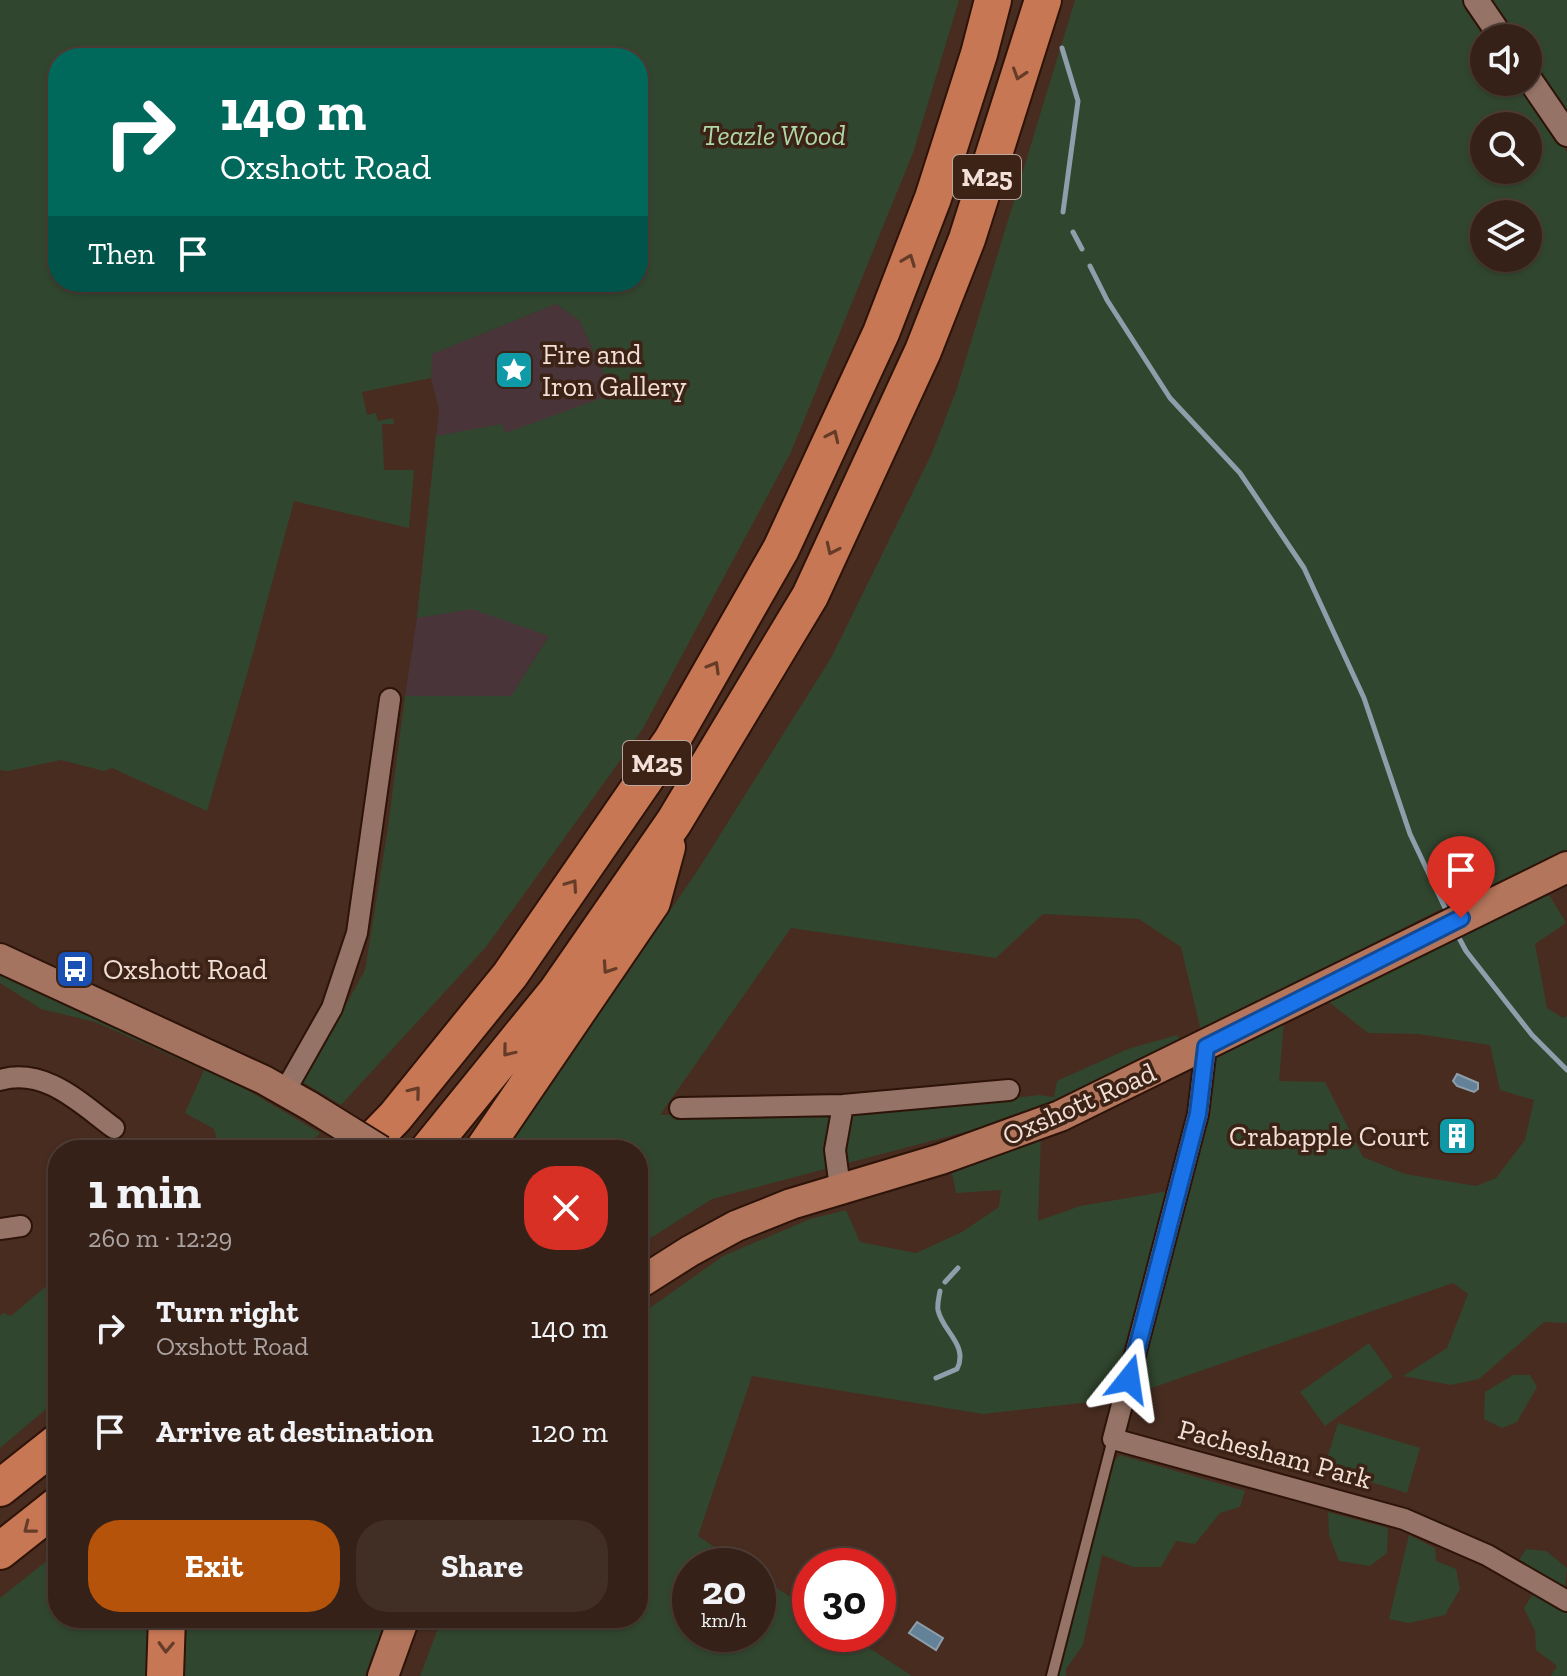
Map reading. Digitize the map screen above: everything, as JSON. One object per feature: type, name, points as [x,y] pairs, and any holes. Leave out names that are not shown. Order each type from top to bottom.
[{"type":"highway","name":"M25","points":[[373,1140],[395,1117],[510,975],[672,740],[781,549],[881,333],[928,211],[979,54],[993,0]]},
{"type":"highway","name":"M25","points":[[436,1140],[557,991],[674,822],[810,596],[923,351],[967,239],[1043,0]]},
{"type":"highway","name":"M25","points":[[490,1140],[652,902],[674,822]]},
{"type":"highway","points":[[0,1488],[48,1450]]},
{"type":"highway","points":[[0,1551],[48,1513]]},
{"type":"highway","points":[[165,1676],[167,1628]]},
{"type":"main road","name":"Oxshott Road","points":[[648,1278],[736,1226],[840,1188],[1021,1133],[1206,1047],[1567,867]]},
{"type":"main road","points":[[0,958],[285,1091],[365,1140]]},
{"type":"main road","points":[[383,1676],[400,1628]]},
{"type":"street","points":[[1476,0],[1492,24]]},
{"type":"street","points":[[1541,96],[1567,134]]},
{"type":"street","points":[[285,1091],[332,1008],[357,933],[390,699]]},
{"type":"street","points":[[1113,1439],[1198,1114],[1206,1047]]},
{"type":"street","points":[[0,1080],[18,1076],[52,1084],[114,1128]]},
{"type":"street","name":"Oxshott Road","points":[[680,1108],[843,1105],[1009,1090]]},
{"type":"street","points":[[840,1188],[835,1150],[843,1105]]},
{"type":"street","points":[[0,1229],[21,1226]]},
{"type":"street","name":"Pachesham Park","points":[[1113,1439],[1404,1519],[1497,1560],[1567,1601]]},
{"type":"lane","points":[[1052,1676],[1113,1439]]},
{"type":"shaded area","points":[[556,304],[580,321],[613,395],[586,577],[511,696],[405,696],[417,618],[439,409],[431,378],[431,354]]},
{"type":"green space","name":"Teazle Wood","points":[[0,0],[959,0],[913,153],[791,452],[642,730],[486,947],[341,1105],[303,1082],[365,970],[405,696],[511,696],[549,636],[472,609],[417,618],[436,436],[502,424],[505,433],[613,394],[580,321],[556,304],[432,354],[431,378],[362,392],[367,415],[376,413],[378,421],[393,418],[394,424],[382,424],[384,470],[414,470],[409,528],[294,501],[207,811],[112,768],[104,771],[61,760],[0,770]]},
{"type":"green space","points":[[1075,0],[1464,0],[1480,24],[1470,24],[1470,96],[1529,96],[1540,112],[1470,112],[1470,184],[1542,184],[1542,115],[1567,152],[1567,855],[1445,907],[1201,1031],[1181,947],[1139,919],[1043,914],[996,958],[791,928],[660,1115],[1039,1095],[1054,1097],[1057,1081],[1128,1049],[1177,1035],[1182,1044],[1014,1119],[712,1199],[648,1240],[648,1140],[511,1140],[696,873],[831,658],[932,453],[956,391]]},
{"type":"green space","points":[[1491,0],[1567,0],[1567,115],[1542,77],[1542,24],[1507,24]]},
{"type":"green space","points":[[1545,888],[1566,923],[1535,944],[1547,1008],[1563,1018],[1567,1016],[1567,1323],[1544,1322],[1479,1379],[1451,1385],[1403,1376],[1447,1348],[1468,1294],[1453,1283],[1109,1400],[983,1414],[752,1376],[698,1536],[716,1548],[672,1548],[672,1652],[776,1652],[776,1588],[792,1598],[792,1652],[875,1652],[912,1676],[420,1676],[438,1628],[648,1628],[648,1309],[723,1256],[810,1219],[846,1210],[860,1242],[916,1253],[962,1232],[999,1207],[1001,1190],[956,1193],[951,1169],[1041,1135],[1038,1221],[1080,1206],[1169,1191],[1214,1056],[1284,1020],[1279,1081],[1325,1082],[1363,1157],[1405,1174],[1476,1186],[1496,1178],[1525,1140],[1534,1100],[1500,1090],[1490,1045],[1418,1034],[1368,1033],[1325,999]]},
{"type":"green space","points":[[0,969],[210,1068],[320,1133],[313,1140],[213,1140],[216,1137],[214,1129],[185,1113],[204,1070],[95,1022],[41,1009],[0,983]]},
{"type":"green space","points":[[48,1285],[48,1407],[0,1448],[0,1316],[3,1313],[11,1316]]},
{"type":"green space","points":[[1369,1343],[1393,1377],[1325,1426],[1300,1392]]},
{"type":"green space","points":[[1513,1375],[1530,1375],[1537,1387],[1517,1422],[1502,1428],[1484,1419],[1485,1392]]},
{"type":"green space","points":[[1338,1423],[1420,1448],[1407,1493],[1324,1468]]},
{"type":"green space","points":[[1120,1455],[1245,1491],[1240,1507],[1220,1513],[1195,1544],[1176,1541],[1161,1567],[1133,1567],[1102,1555],[1083,1645],[1066,1669],[1066,1676],[1058,1676],[1110,1465]]},
{"type":"green space","points":[[1328,1512],[1388,1528],[1387,1553],[1370,1566],[1339,1561],[1329,1535]]},
{"type":"green space","points":[[1409,1535],[1435,1548],[1436,1561],[1456,1569],[1460,1589],[1445,1615],[1409,1623],[1389,1619]]},
{"type":"green space","points":[[1526,1549],[1546,1551],[1567,1568],[1565,1590],[1519,1560]]},
{"type":"green space","points":[[48,1560],[48,1628],[155,1628],[146,1676],[0,1676],[0,1598]]},
{"type":"green space","points":[[1534,1592],[1567,1612],[1567,1676],[1551,1676],[1557,1666],[1536,1650],[1535,1631],[1524,1608]]},
{"type":"green space","points":[[181,1628],[386,1628],[365,1676],[183,1676]]},
{"type":"water","points":[[1457,1074],[1478,1083],[1478,1089],[1474,1092],[1457,1086],[1453,1081]]},
{"type":"water","points":[[917,1622],[943,1638],[936,1650],[909,1633]]},
{"type":"waterway","points":[[1062,48],[1078,101],[1063,212]]},
{"type":"waterway","points":[[1073,232],[1082,249]]},
{"type":"waterway","points":[[1090,266],[1107,300],[1170,398],[1240,473],[1304,568],[1364,698],[1410,834],[1446,910]]},
{"type":"waterway","points":[[1458,936],[1466,951],[1532,1035],[1567,1070]]},
{"type":"waterway","points":[[945,1282],[958,1268]]},
{"type":"waterway","points":[[936,1378],[957,1369],[960,1360],[957,1345],[940,1318],[940,1291]]},
{"type":"place","name":"Fire and Iron Gallery","points":[[514,370]]},
{"type":"place","name":"Oxshott Road","points":[[75,969]]},
{"type":"place","name":"Crabapple Court","points":[[1457,1136]]},
{"type":"route","points":[[1129,1379],[1198,1114],[1206,1047],[1461,918]]}]
